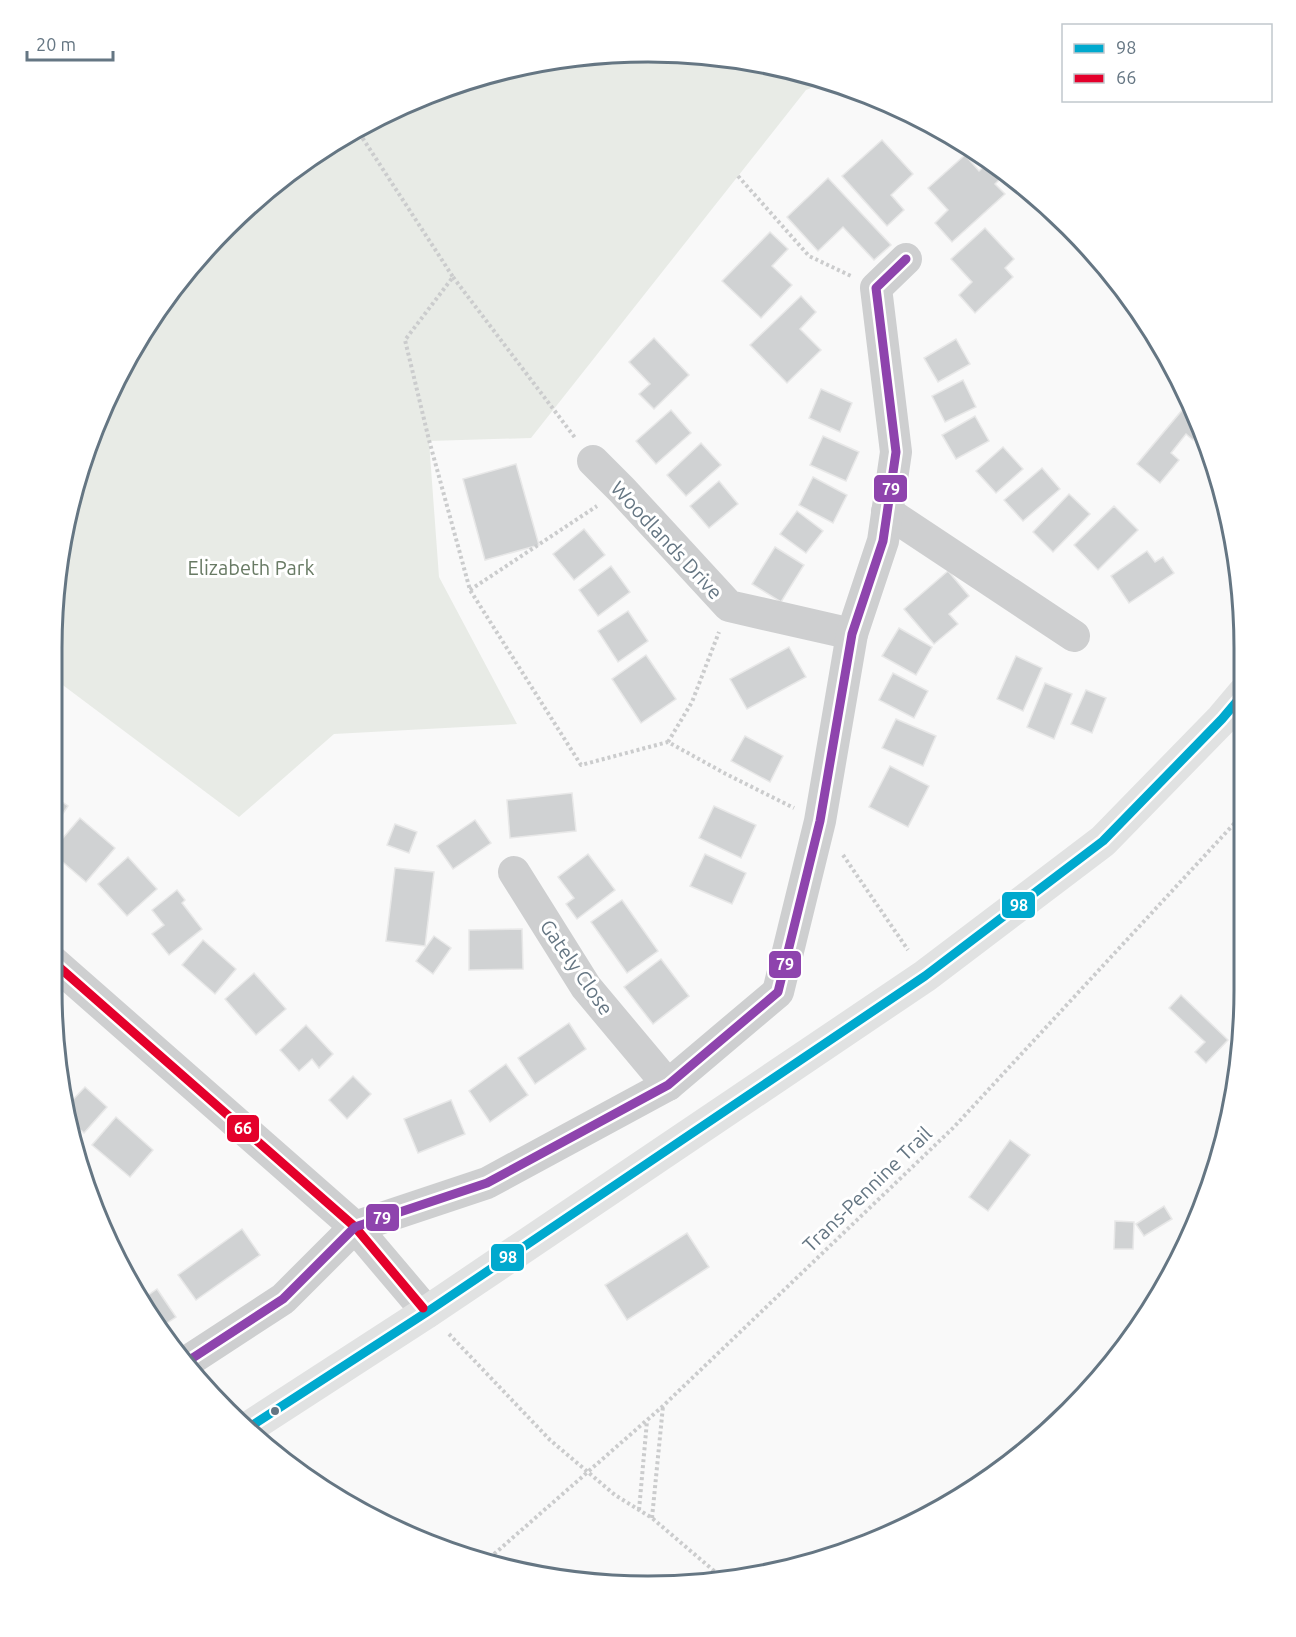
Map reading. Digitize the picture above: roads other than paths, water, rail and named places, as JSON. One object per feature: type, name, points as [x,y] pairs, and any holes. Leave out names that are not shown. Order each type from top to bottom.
[{"type":"main road","points":[[254,1424],[427,1312],[925,976],[1103,841],[1234,705]]},
{"type":"street","points":[[193,1358],[283,1299],[355,1227],[487,1183],[668,1085],[778,992],[820,821],[852,634],[883,541],[896,452],[876,288],[906,259]]},
{"type":"street","name":"Woodlands Drive","points":[[593,461],[729,606],[852,634]]},
{"type":"street","points":[[887,512],[1074,636]]},
{"type":"street","name":"Gately Close","points":[[514,873],[586,987],[668,1085]]},
{"type":"street","points":[[62,970],[355,1227],[427,1312]]},
{"type":"park label","name":"Elizabeth Park","points":[[251,567]]}]
